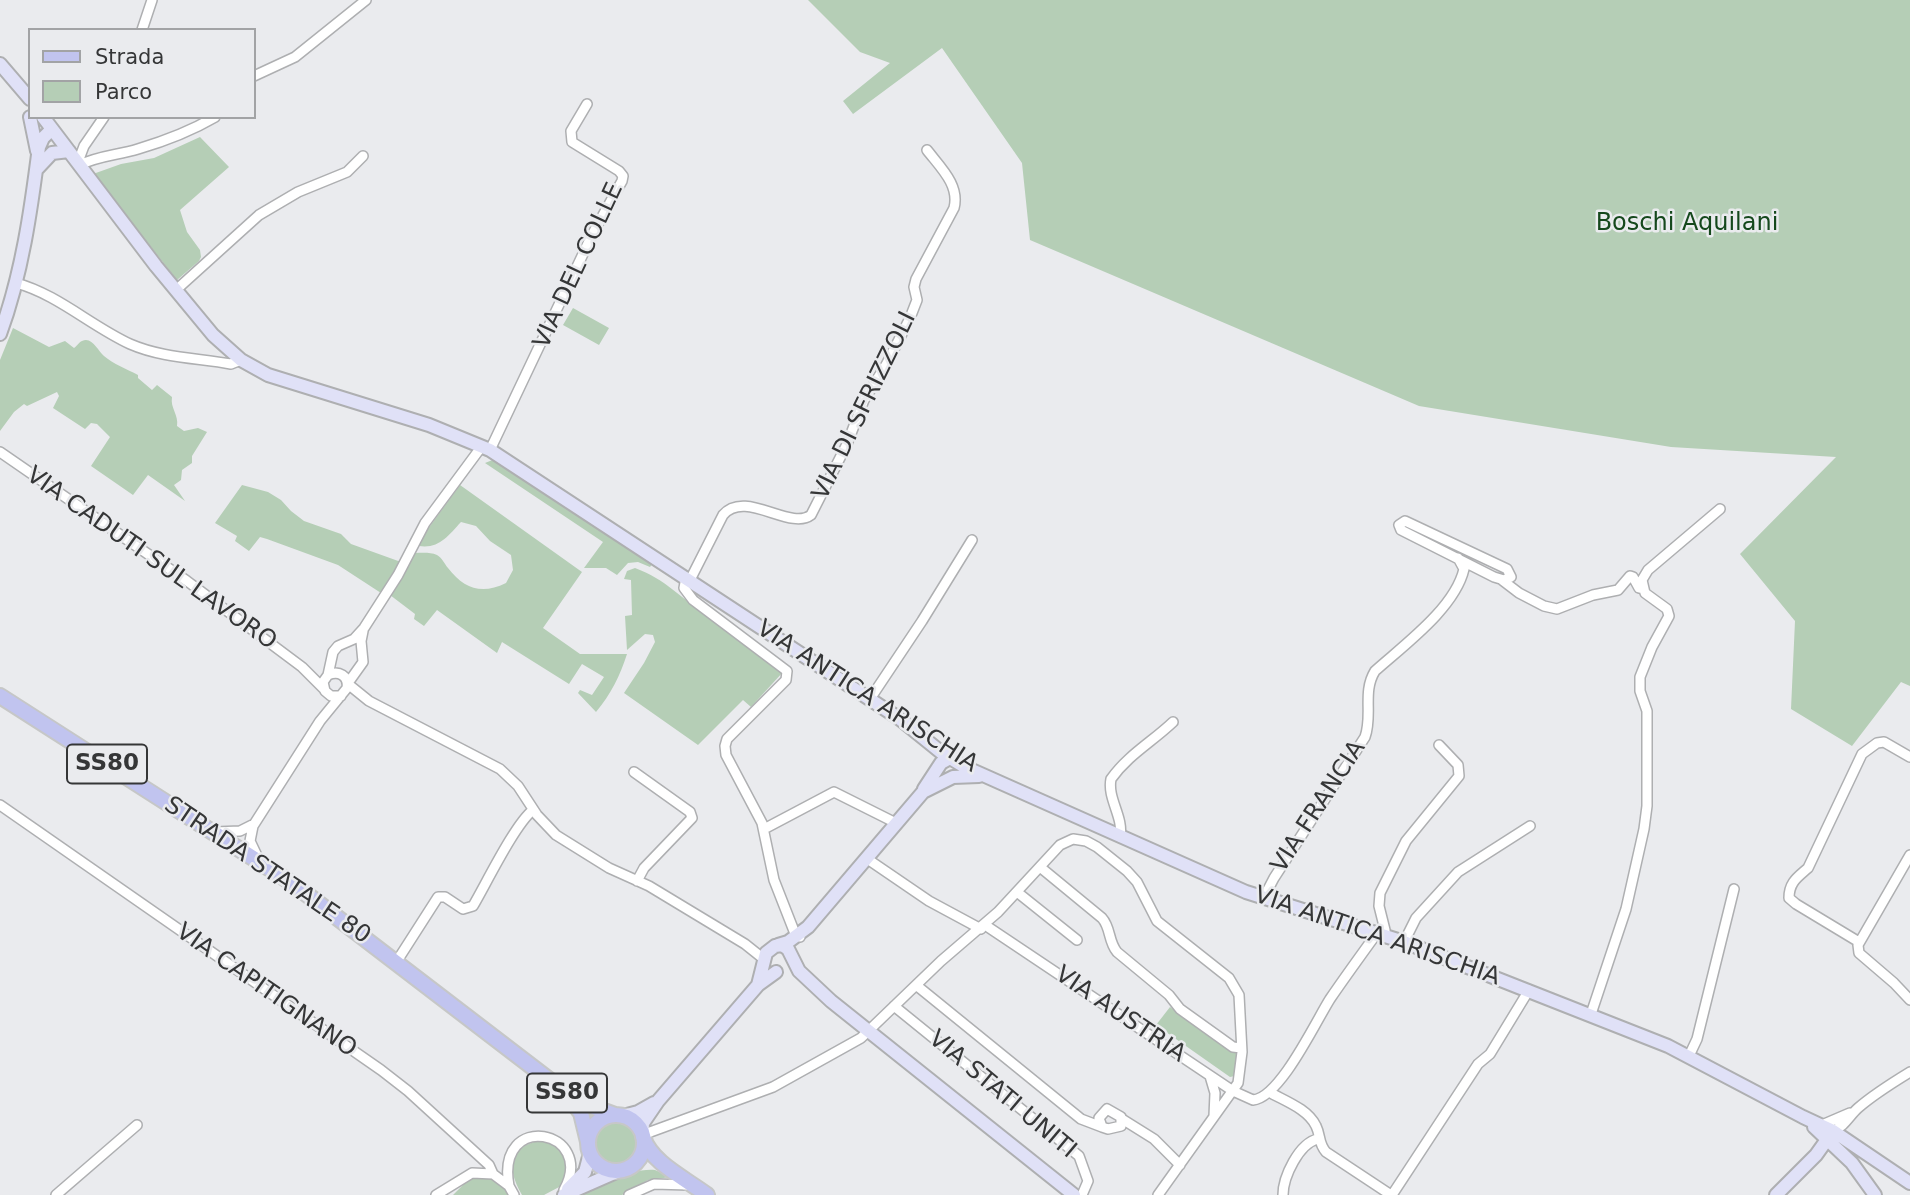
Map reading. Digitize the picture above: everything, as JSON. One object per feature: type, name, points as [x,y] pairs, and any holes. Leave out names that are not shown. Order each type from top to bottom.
[{"type":"main road","points":[[0,64],[28,97]]},
{"type":"main road","points":[[18,85],[28,112]]},
{"type":"main road","points":[[30,119],[37,163]]},
{"type":"main road","name":"VIA ANTICA ARISCHIA","points":[[44,119],[76,155],[212,335],[241,360],[268,374],[429,425],[486,448],[900,719],[950,758],[985,776],[1263,899],[1404,942],[1591,1014],[1689,1056],[1828,1132]]},
{"type":"main road","points":[[0,334],[16,283],[42,139],[52,130]]},
{"type":"main road","points":[[37,163],[52,153],[76,155]]},
{"type":"main road","name":"STRADA STATALE 80","points":[[0,696],[262,863],[397,961],[572,1099],[583,1117],[589,1147]]},
{"type":"main road","points":[[929,743],[935,756],[934,780]]},
{"type":"main road","points":[[561,1195],[624,1168],[640,1155],[643,1123],[655,1106],[758,985],[789,967],[802,934],[923,792],[934,780],[945,774],[950,758]]},
{"type":"main road","points":[[934,780],[985,776]]},
{"type":"main road","points":[[758,985],[767,951],[802,934]]},
{"type":"main road","points":[[775,946],[787,948],[804,977],[867,1032],[1074,1195]]},
{"type":"main road","points":[[766,960],[770,969],[804,977]]},
{"type":"main road","name":"STRADA STATALE 80","points":[[491,1033],[544,1063],[596,1108],[622,1116]]},
{"type":"main road","points":[[622,1116],[655,1106]]},
{"type":"main road","name":"SS80","points":[[589,1147],[591,1130],[599,1121],[608,1116],[622,1116],[634,1122],[652,1154],[702,1191]]},
{"type":"main road","points":[[1828,1132],[1850,1142],[1910,1183]]},
{"type":"main road","points":[[1828,1132],[1875,1195]]},
{"type":"main road","points":[[1776,1195],[1828,1132]]},
{"type":"main road","points":[[589,1147],[596,1162],[603,1167],[649,1165],[671,1169]]},
{"type":"main road","points":[[561,1195],[583,1176],[588,1164],[589,1147]]},
{"type":"main road","points":[[1852,1163],[1851,1151],[1861,1150]]},
{"type":"street","points":[[143,28],[152,0]]},
{"type":"street","points":[[256,75],[295,57],[366,0]]},
{"type":"street","name":"VIA DEL COLLE","points":[[486,448],[596,226],[622,181],[623,176],[619,171],[572,142],[571,131],[587,104]]},
{"type":"street","points":[[102,119],[76,155],[88,161],[139,149],[211,119]]},
{"type":"street","name":"VIA DI SFRIZZOLI","points":[[688,579],[723,514],[731,508],[744,506],[800,519],[811,515],[847,444],[864,400],[910,318],[917,300],[914,287],[916,279],[954,208],[956,200],[953,186],[927,149]]},
{"type":"street","points":[[176,290],[259,215],[298,192],[347,172],[363,156]]},
{"type":"street","points":[[16,283],[39,291],[90,323],[145,349],[231,363],[241,360]]},
{"type":"street","points":[[213,831],[240,831],[248,829],[255,821],[320,721],[346,691],[348,683],[362,664],[360,641],[364,628],[406,560],[425,523],[486,448]]},
{"type":"street","name":"VIA CADUTI SUL LAVORO","points":[[0,452],[174,572],[302,667],[324,690]]},
{"type":"street","points":[[1643,589],[1642,580],[1648,570],[1720,509]]},
{"type":"street","points":[[1485,573],[1401,530],[1400,523],[1405,521],[1507,569],[1506,578]]},
{"type":"street","points":[[870,699],[972,540]]},
{"type":"street","points":[[1458,558],[1464,569],[1460,583]]},
{"type":"street","points":[[1460,583],[1471,573],[1506,578],[1520,593],[1544,606],[1557,609],[1593,595],[1618,590],[1630,576],[1667,609],[1669,616],[1640,677],[1640,691],[1647,711],[1647,806],[1644,829],[1626,909],[1591,1014]]},
{"type":"street","points":[[688,579],[684,588],[693,600],[787,671],[786,680],[727,739],[724,746],[726,755],[764,829],[781,902],[802,934]]},
{"type":"street","name":"VIA FRANCIA","points":[[1263,899],[1365,737],[1368,722],[1367,694],[1371,677],[1436,615],[1460,583]]},
{"type":"street","points":[[320,721],[324,708],[323,682],[328,675],[333,652],[364,628]]},
{"type":"street","points":[[349,642],[363,653]]},
{"type":"street","name":"VIA CADUTI SUL LAVORO","points":[[302,667],[314,673],[328,675]]},
{"type":"street","points":[[328,675],[339,673],[369,701]]},
{"type":"street","points":[[324,690],[331,696],[356,696],[369,701],[491,764],[516,783],[533,810],[556,835],[609,868],[637,881],[745,944],[766,960]]},
{"type":"street","points":[[1120,836],[1121,829],[1111,796],[1111,779],[1130,756],[1155,739],[1173,722]]},
{"type":"street","points":[[1859,942],[1796,904],[1790,898],[1789,891],[1795,877],[1808,868],[1862,754],[1877,743],[1884,742],[1910,757]]},
{"type":"street","points":[[1439,745],[1458,765],[1459,776],[1406,841],[1380,892],[1378,906],[1385,926],[1381,934],[1332,996],[1310,1037],[1269,1092],[1309,1116],[1317,1128],[1318,1139],[1326,1152],[1392,1195],[1478,1064],[1490,1054],[1528,990]]},
{"type":"street","points":[[634,772],[687,810],[692,818],[643,870],[637,881]]},
{"type":"street","points":[[764,829],[834,792],[896,823]]},
{"type":"street","name":"VIA CAPITIGNANO","points":[[0,805],[381,1070],[489,1165],[493,1174],[509,1186],[514,1195]]},
{"type":"street","points":[[397,961],[438,897],[445,897],[463,909],[473,906],[513,837],[533,810]]},
{"type":"street","points":[[255,821],[250,841],[253,851],[262,863]]},
{"type":"street","points":[[1404,942],[1416,918],[1458,872],[1530,826]]},
{"type":"street","points":[[1086,841],[1099,828]]},
{"type":"street","points":[[1097,847],[1099,828]]},
{"type":"street","points":[[642,1135],[773,1087],[854,1042],[983,927],[1065,841],[1073,839],[1086,841],[1097,847],[1134,878],[1157,921],[1233,983],[1241,1001],[1239,1079],[1158,1195]]},
{"type":"street","points":[[1910,855],[1859,942],[1859,953],[1910,1000]]},
{"type":"street","name":"VIA AUSTRIA","points":[[866,858],[929,901],[983,927],[1233,1091],[1257,1100],[1269,1092]]},
{"type":"street","points":[[1040,867],[1102,918],[1117,952],[1169,995],[1180,1009],[1233,1047],[1241,1048]]},
{"type":"street","points":[[1689,1056],[1697,1039],[1734,889]]},
{"type":"street","points":[[1017,892],[1077,940]]},
{"type":"street","points":[[745,944],[775,946]]},
{"type":"street","points":[[916,985],[1081,1119],[1102,1127],[1121,1123]]},
{"type":"street","name":"VIA STATI UNITI","points":[[894,1006],[1079,1156],[1088,1181],[1082,1195]]},
{"type":"street","points":[[1828,1132],[1841,1127],[1844,1119],[1910,1072]]},
{"type":"street","points":[[1210,1076],[1216,1093],[1214,1117]]},
{"type":"street","points":[[655,1106],[653,1121],[666,1128]]},
{"type":"street","points":[[1102,1127],[1100,1118],[1107,1109],[1121,1123],[1154,1139],[1180,1165]]},
{"type":"street","points":[[1844,1119],[1850,1142]]},
{"type":"street","points":[[56,1195],[137,1125]]},
{"type":"street","points":[[509,1186],[507,1171],[513,1149],[530,1136],[545,1136],[563,1146],[569,1158],[569,1177],[561,1195]]},
{"type":"street","points":[[1283,1195],[1287,1174],[1308,1143],[1318,1139]]},
{"type":"street","points":[[436,1195],[472,1174],[493,1174]]},
{"type":"street","points":[[629,1195],[659,1184],[681,1184],[702,1191]]},
{"type":"green space","name":"Boschi Aquilani","points":[[808,0],[1910,0],[1910,686],[1901,682],[1852,746],[1791,709],[1795,621],[1740,554],[1836,457],[1671,447],[1419,406],[1030,240],[1022,163],[942,48],[853,114],[843,101],[890,63],[860,52]]},
{"type":"green space","points":[[200,137],[229,167],[180,210],[187,232],[200,250],[201,257],[177,280],[93,174],[121,164],[154,158]]},
{"type":"green space","points":[[573,308],[609,328],[599,345],[563,325]]},
{"type":"green space","points":[[13,328],[49,347],[65,341],[74,348],[81,342],[89,341],[108,359],[138,375],[152,390],[157,385],[172,397],[177,426],[184,431],[198,428],[207,432],[192,456],[192,463],[182,470],[181,480],[174,485],[185,501],[148,475],[133,495],[91,466],[110,437],[97,424],[91,423],[85,429],[53,408],[59,396],[57,392],[27,406],[24,404],[14,412],[0,431],[0,360]]},
{"type":"green space","points":[[495,459],[653,563],[650,567],[638,562],[628,563],[617,575],[606,568],[584,568],[603,542],[485,463]]},
{"type":"green space","points":[[242,485],[268,492],[304,521],[341,534],[351,544],[401,562],[381,593],[338,565],[267,539],[260,537],[249,551],[235,541],[237,536],[215,523]]},
{"type":"green space","points":[[460,485],[582,572],[543,628],[580,654],[627,654],[614,684],[596,712],[578,693],[580,690],[592,695],[604,677],[582,664],[569,684],[502,642],[497,653],[437,610],[424,626],[414,619],[415,614],[390,595],[415,553],[437,555],[460,581],[474,588],[489,589],[506,583],[513,570],[511,555],[490,541],[476,526],[461,522],[438,543],[419,546],[427,530]]},
{"type":"green space","points":[[635,568],[665,584],[783,672],[751,707],[743,700],[698,745],[624,693],[655,642],[653,635],[645,634],[627,650],[625,616],[632,615],[631,580],[624,579],[627,571]]},
{"type":"green space","points":[[1170,1007],[1230,1051],[1232,1049],[1239,1054],[1239,1075],[1230,1077],[1156,1025]]},
{"type":"green space","points":[[615,1120],[630,1127],[637,1142],[630,1157],[615,1164],[600,1157],[593,1142],[600,1127]]},
{"type":"green space","points":[[547,1139],[566,1159],[561,1186],[544,1195],[522,1195],[513,1174],[514,1157],[525,1146]]},
{"type":"green space","points":[[655,1170],[671,1177],[648,1180],[622,1195],[578,1195],[625,1175]]},
{"type":"green space","points":[[475,1177],[496,1180],[510,1195],[453,1195],[469,1179]]}]
